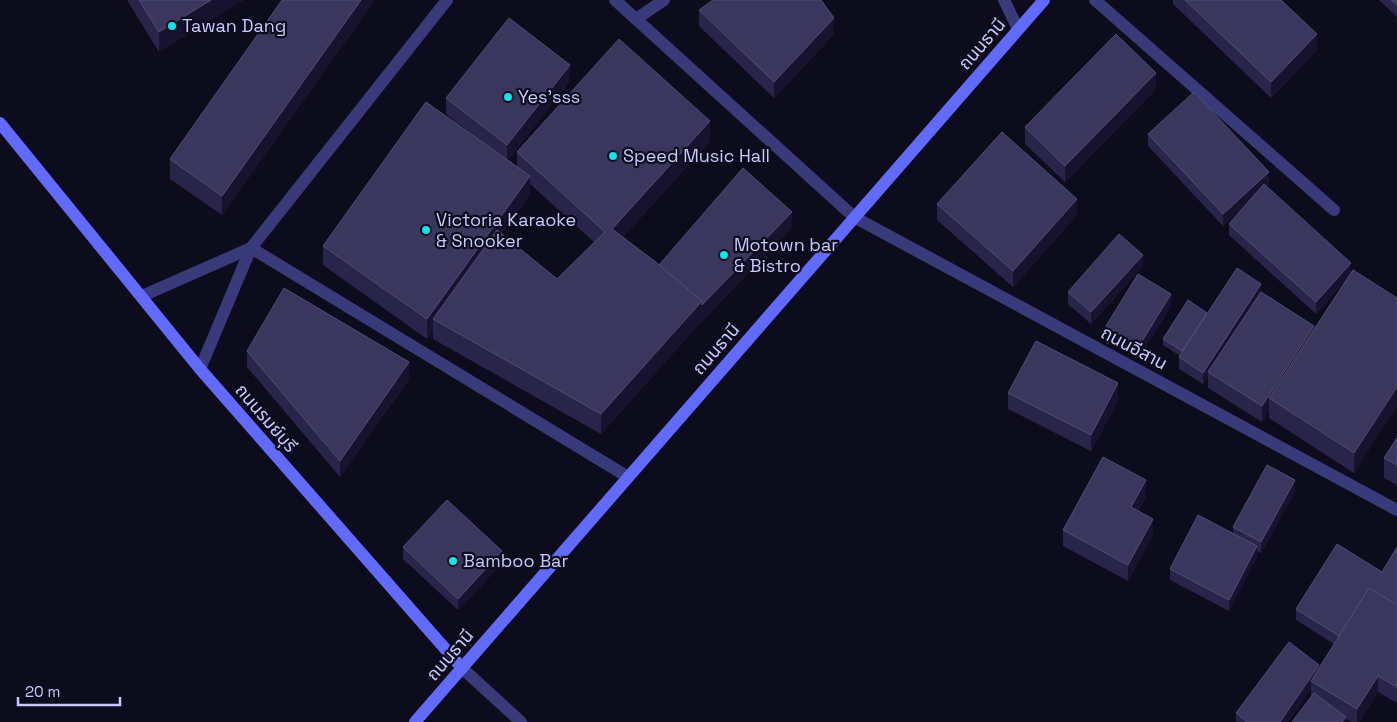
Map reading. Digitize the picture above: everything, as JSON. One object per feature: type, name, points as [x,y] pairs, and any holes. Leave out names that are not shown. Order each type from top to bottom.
[{"type":"street","points":[[200,369],[251,248],[447,0]]},
{"type":"street","name":"ถนนอีสาน","points":[[615,0],[854,217],[1397,510]]},
{"type":"street","points":[[636,19],[664,0]]},
{"type":"street","points":[[1004,0],[1018,29]]},
{"type":"street","name":"ถนนธานี","points":[[414,722],[1044,0]]},
{"type":"street","points":[[1095,0],[1334,210]]},
{"type":"street","name":"ถนนรมย์บุรี","points":[[0,123],[200,369],[462,668],[521,722]]},
{"type":"street","points":[[142,296],[251,248]]},
{"type":"street","points":[[251,248],[628,477]]},
{"type":"building","points":[[139,0],[211,0],[159,32]]},
{"type":"building","points":[[282,0],[361,0],[222,196],[170,159]]},
{"type":"building","points":[[713,0],[821,0],[834,18],[774,82],[699,10]]},
{"type":"building","points":[[1185,0],[1281,0],[1317,34],[1271,82]]},
{"type":"building","name":"Yes'sss","points":[[509,18],[570,65],[507,145],[446,98]]},
{"type":"building","points":[[1116,34],[1156,73],[1065,166],[1025,127]]},
{"type":"building","points":[[619,39],[710,121],[612,229],[657,263],[702,301],[601,414],[433,319],[497,230],[557,279],[605,232],[517,152]]},
{"type":"building","points":[[1194,92],[1269,172],[1223,214],[1148,134]]},
{"type":"building","name":"Victoria Karaoke & Snooker","points":[[426,102],[530,176],[427,319],[323,246]]},
{"type":"building","points":[[1002,132],[1077,199],[1013,271],[937,204]]},
{"type":"building","name":"Motown bar & Bistro","points":[[743,168],[792,212],[702,305],[702,301],[659,265]]},
{"type":"building","points":[[1264,184],[1351,263],[1316,302],[1229,224]]},
{"type":"building","points":[[1119,234],[1143,255],[1091,312],[1068,292]]},
{"type":"building","points":[[1237,268],[1261,284],[1203,373],[1179,357]]},
{"type":"building","points":[[1353,270],[1397,298],[1397,387],[1354,453],[1269,398]]},
{"type":"building","points":[[1138,274],[1171,294],[1139,346],[1106,326]]},
{"type":"building","points":[[284,288],[409,362],[340,461],[247,351]]},
{"type":"building","points":[[1261,292],[1314,326],[1262,406],[1208,372]]},
{"type":"building","points":[[1188,300],[1207,313],[1182,351],[1163,339]]},
{"type":"building","points":[[1036,341],[1118,383],[1091,435],[1008,393]]},
{"type":"building","points":[[1397,438],[1397,465],[1384,458]]},
{"type":"building","points":[[1103,457],[1146,480],[1131,507],[1153,519],[1128,565],[1063,530]]},
{"type":"building","points":[[1267,465],[1295,480],[1261,542],[1233,527]]},
{"type":"building","name":"Bamboo Bar","points":[[447,500],[502,551],[458,599],[403,547]]},
{"type":"building","points":[[1198,515],[1257,546],[1229,600],[1170,569]]},
{"type":"building","points":[[1337,544],[1382,572],[1397,547],[1397,605],[1369,588],[1339,636],[1296,609]]},
{"type":"building","points":[[1369,588],[1397,605],[1397,687],[1378,676],[1357,709],[1311,681]]},
{"type":"building","points":[[1289,642],[1319,665],[1280,722],[1247,722],[1236,713]]},
{"type":"building","points":[[1314,693],[1346,717],[1342,722],[1292,722]]},
{"type":"place","name":"Tawan Dang","points":[[172,26]]},
{"type":"place","name":"Yes'sss","points":[[508,97]]},
{"type":"place","name":"Speed Music Hall","points":[[613,156]]},
{"type":"place","name":"Victoria Karaoke & Snooker","points":[[426,230]]},
{"type":"place","name":"Motown bar & Bistro","points":[[724,255]]},
{"type":"place","name":"Bamboo Bar","points":[[453,561]]}]
